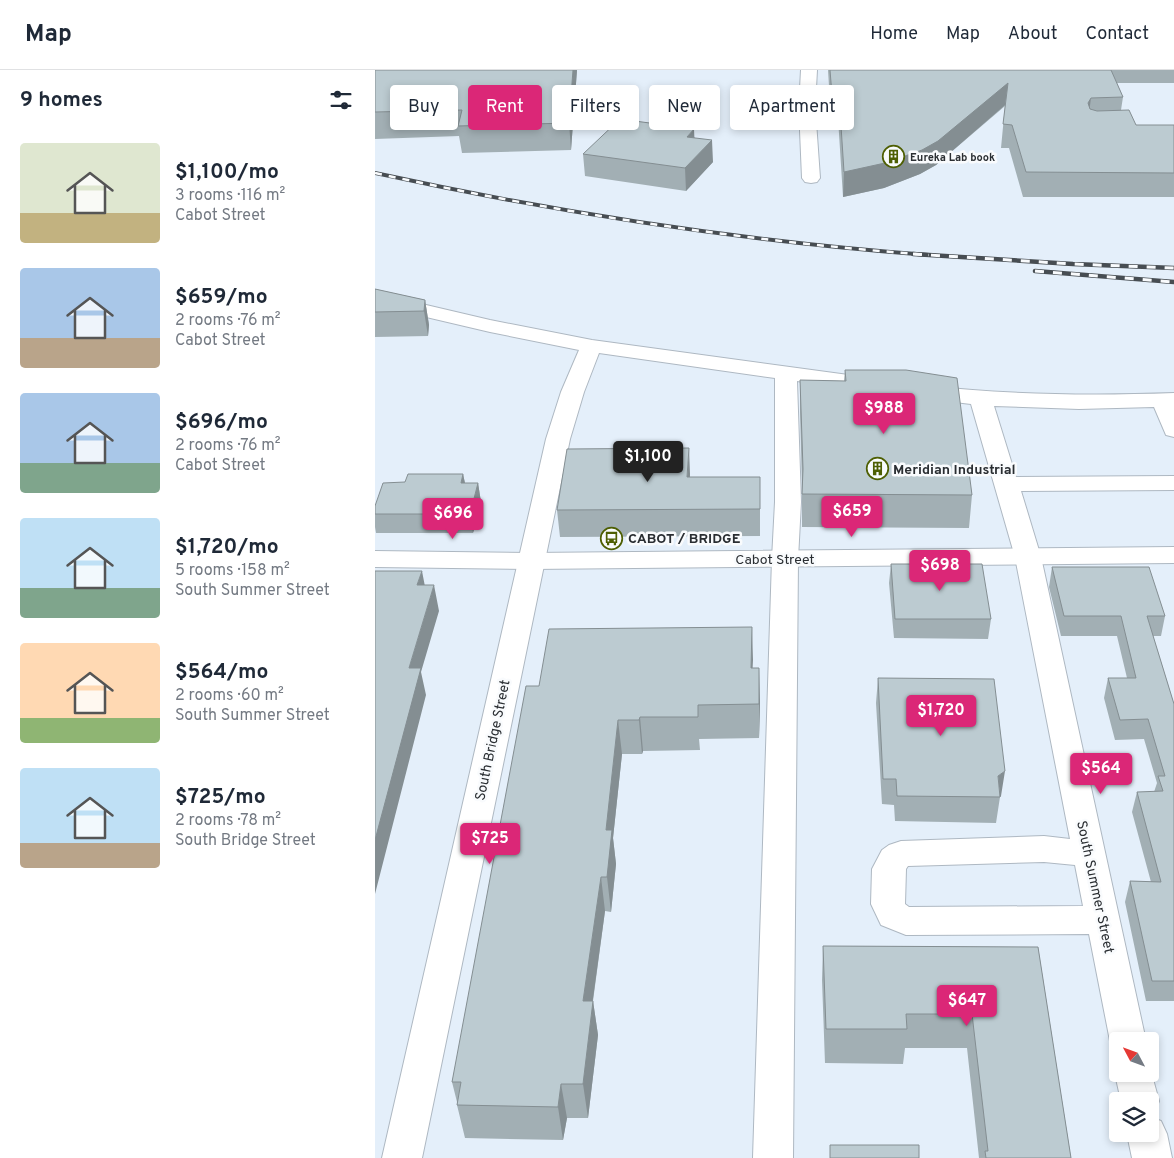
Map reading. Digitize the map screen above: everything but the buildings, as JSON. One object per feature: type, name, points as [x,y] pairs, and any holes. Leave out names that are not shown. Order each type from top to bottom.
[{"type":"street","points":[[809,70],[807,107],[811,178]]},
{"type":"street","points":[[375,299],[490,326],[592,346],[899,389],[981,399],[1113,402],[1168,400],[1174,430]]},
{"type":"street","name":"South Bridge Street","points":[[402,1158],[566,404],[592,346]]},
{"type":"street","points":[[773,1158],[785,559],[788,502],[786,373]]},
{"type":"street","name":"South Summer Street","points":[[981,399],[1028,557],[1126,1032]]},
{"type":"street","points":[[1006,484],[1174,483]]},
{"type":"street","name":"Cabot Street","points":[[375,559],[531,561],[1174,555]]},
{"type":"street","points":[[1089,854],[1044,850],[901,854],[894,859],[889,869],[888,904],[893,915],[906,921],[1103,920]]},
{"type":"street","points":[[1149,1142],[1152,1158]]},
{"type":"railway","points":[[375,173],[513,201],[651,224],[789,242],[929,255]]},
{"type":"railway","points":[[913,254],[929,255]]},
{"type":"railway","points":[[929,255],[1174,268]]},
{"type":"railway","points":[[1035,271],[1174,282]]},
{"type":"place","name":"Eureka Lab book","points":[[894,157]]},
{"type":"place","name":"Meridian Industrial","points":[[877,469]]},
{"type":"place","name":"CABOT / BRIDGE","points":[[612,538]]}]
